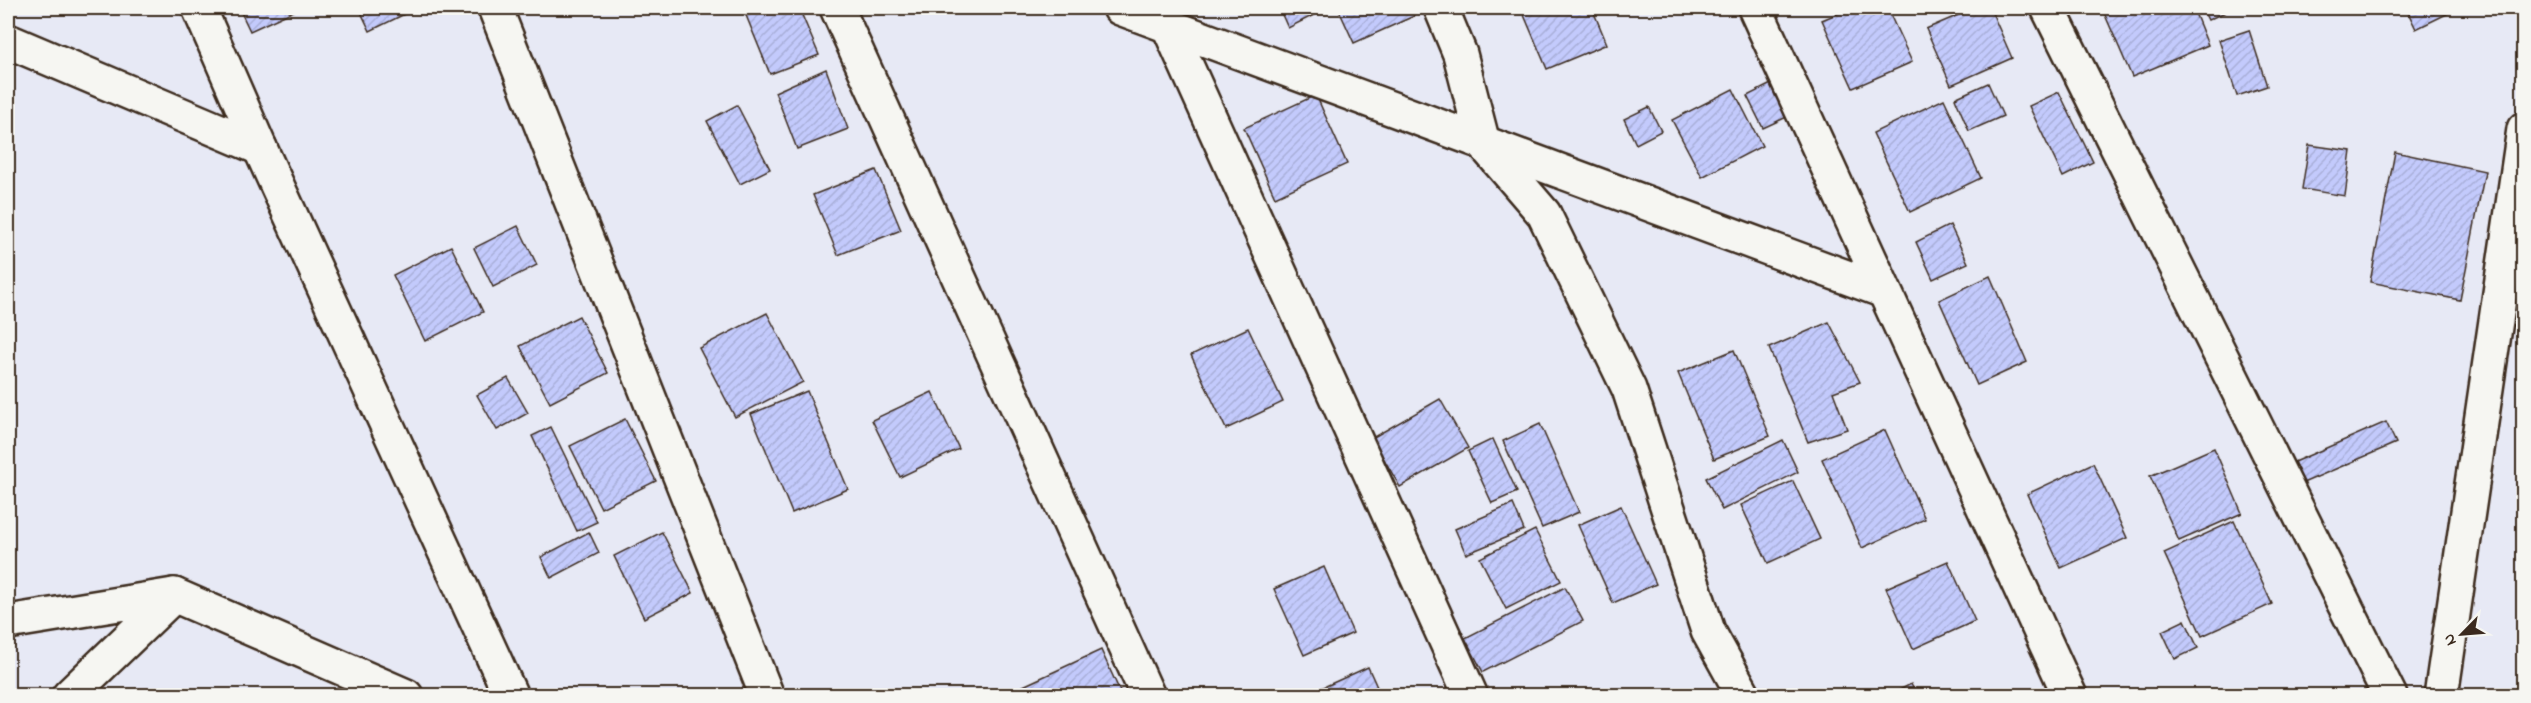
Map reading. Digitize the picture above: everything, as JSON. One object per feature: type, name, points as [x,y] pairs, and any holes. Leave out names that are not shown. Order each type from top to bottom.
[{"type":"street","points":[[199,8],[260,148],[511,696]]},
{"type":"street","points":[[495,8],[767,696]]},
{"type":"street","points":[[837,8],[1148,696]]},
{"type":"street","points":[[1120,8],[1164,16],[1483,143],[1884,291]]},
{"type":"street","points":[[1441,8],[1460,54],[1483,143],[1544,214],[1629,389],[1708,631],[1744,696]]},
{"type":"street","points":[[1755,8],[2070,696]]},
{"type":"street","points":[[2048,8],[2390,696]]},
{"type":"street","points":[[1164,16],[1471,696]]},
{"type":"street","points":[[8,41],[260,148]]},
{"type":"street","points":[[2441,696],[2523,129]]},
{"type":"street","points":[[69,696],[174,595]]},
{"type":"street","points":[[8,622],[174,595],[406,696]]},
{"type":"building","points":[[239,8],[300,8],[250,31]]},
{"type":"building","points":[[359,8],[417,8],[370,31]]},
{"type":"building","points":[[743,8],[799,8],[819,55],[770,74]]},
{"type":"building","points":[[1279,8],[1312,8],[1316,14],[1288,28]]},
{"type":"building","points":[[1338,8],[1411,8],[1414,16],[1354,43]]},
{"type":"building","points":[[1521,8],[1592,8],[1607,44],[1547,69]]},
{"type":"building","points":[[1851,8],[1887,8],[1912,62],[1853,88],[1822,20]]},
{"type":"building","points":[[1975,8],[1990,8],[2012,58],[1951,85],[1926,29]]},
{"type":"building","points":[[2102,8],[2193,8],[2208,45],[2132,77]]},
{"type":"building","points":[[2202,8],[2234,8],[2208,20]]},
{"type":"building","points":[[2406,8],[2453,8],[2455,10],[2416,29]]},
{"type":"building","points":[[2249,30],[2267,86],[2237,96],[2219,40]]},
{"type":"building","points":[[826,69],[848,129],[797,149],[775,92]]},
{"type":"building","points":[[1773,83],[1789,116],[1763,128],[1747,96]]},
{"type":"building","points":[[1988,83],[2003,116],[1969,131],[1955,98]]},
{"type":"building","points":[[1733,89],[1762,146],[1702,177],[1672,120]]},
{"type":"building","points":[[2059,92],[2093,162],[2063,177],[2029,106]]},
{"type":"building","points":[[1316,95],[1347,164],[1275,197],[1244,128]]},
{"type":"building","points":[[1944,99],[1981,178],[1910,212],[1873,133]]},
{"type":"building","points":[[737,105],[770,169],[740,184],[707,121]]},
{"type":"building","points":[[1649,107],[1661,131],[1636,144],[1624,119]]},
{"type":"building","points":[[2309,145],[2351,151],[2345,196],[2302,189]]},
{"type":"building","points":[[2395,152],[2485,171],[2460,300],[2370,282]]},
{"type":"building","points":[[876,170],[901,230],[838,255],[813,195]]},
{"type":"building","points":[[1950,225],[1968,263],[1933,279],[1916,242]]},
{"type":"building","points":[[518,226],[537,265],[493,287],[474,248]]},
{"type":"building","points":[[451,246],[483,312],[425,341],[393,275]]},
{"type":"building","points":[[1990,276],[2027,362],[1977,385],[1939,300]]},
{"type":"building","points":[[767,313],[803,382],[735,417],[699,348]]},
{"type":"building","points":[[579,316],[608,373],[550,403],[520,346]]},
{"type":"building","points":[[1829,322],[1860,382],[1833,392],[1847,429],[1808,442],[1769,348]]},
{"type":"building","points":[[1248,328],[1283,402],[1226,429],[1191,355]]},
{"type":"building","points":[[1734,350],[1770,436],[1714,459],[1678,373]]},
{"type":"building","points":[[508,378],[528,413],[497,430],[477,395]]},
{"type":"building","points":[[807,391],[848,489],[792,513],[751,414]]},
{"type":"building","points":[[932,392],[959,449],[900,477],[872,420]]},
{"type":"building","points":[[1440,399],[1468,448],[1400,487],[1372,438]]},
{"type":"building","points":[[625,419],[656,481],[601,508],[570,446]]},
{"type":"building","points":[[2386,422],[2396,443],[2303,483],[2294,462]]},
{"type":"building","points":[[1540,424],[1579,512],[1542,528],[1503,441]]},
{"type":"building","points":[[551,427],[597,522],[577,531],[532,436]]},
{"type":"building","points":[[1885,430],[1925,519],[1862,548],[1822,459]]},
{"type":"building","points":[[1493,439],[1517,492],[1492,503],[1468,451]]},
{"type":"building","points":[[1783,440],[1798,472],[1722,510],[1706,478]]},
{"type":"building","points":[[2214,448],[2242,513],[2179,541],[2150,476]]},
{"type":"building","points":[[2093,463],[2127,538],[2061,568],[2027,494]]},
{"type":"building","points":[[1793,481],[1820,539],[1768,563],[1741,505]]},
{"type":"building","points":[[1513,504],[1524,530],[1466,554],[1455,529]]},
{"type":"building","points":[[1621,506],[1656,584],[1613,603],[1578,525]]},
{"type":"building","points":[[2234,521],[2272,604],[2202,636],[2164,553]]},
{"type":"building","points":[[1535,530],[1561,581],[1506,609],[1480,558]]},
{"type":"building","points":[[589,532],[599,553],[551,578],[541,557]]},
{"type":"building","points":[[662,532],[693,593],[644,618],[614,556]]},
{"type":"building","points":[[1948,561],[1975,621],[1913,649],[1886,588]]},
{"type":"building","points":[[1324,567],[1353,633],[1304,655],[1274,589]]},
{"type":"building","points":[[1565,587],[1583,621],[1483,672],[1465,638]]},
{"type":"building","points":[[2185,620],[2198,648],[2175,659],[2162,631]]},
{"type":"building","points":[[1101,650],[1122,696],[1022,696],[1019,688]]},
{"type":"building","points":[[1368,667],[1381,696],[1317,696],[1315,691]]},
{"type":"building","points":[[1911,684],[1917,696],[1888,696]]}]
